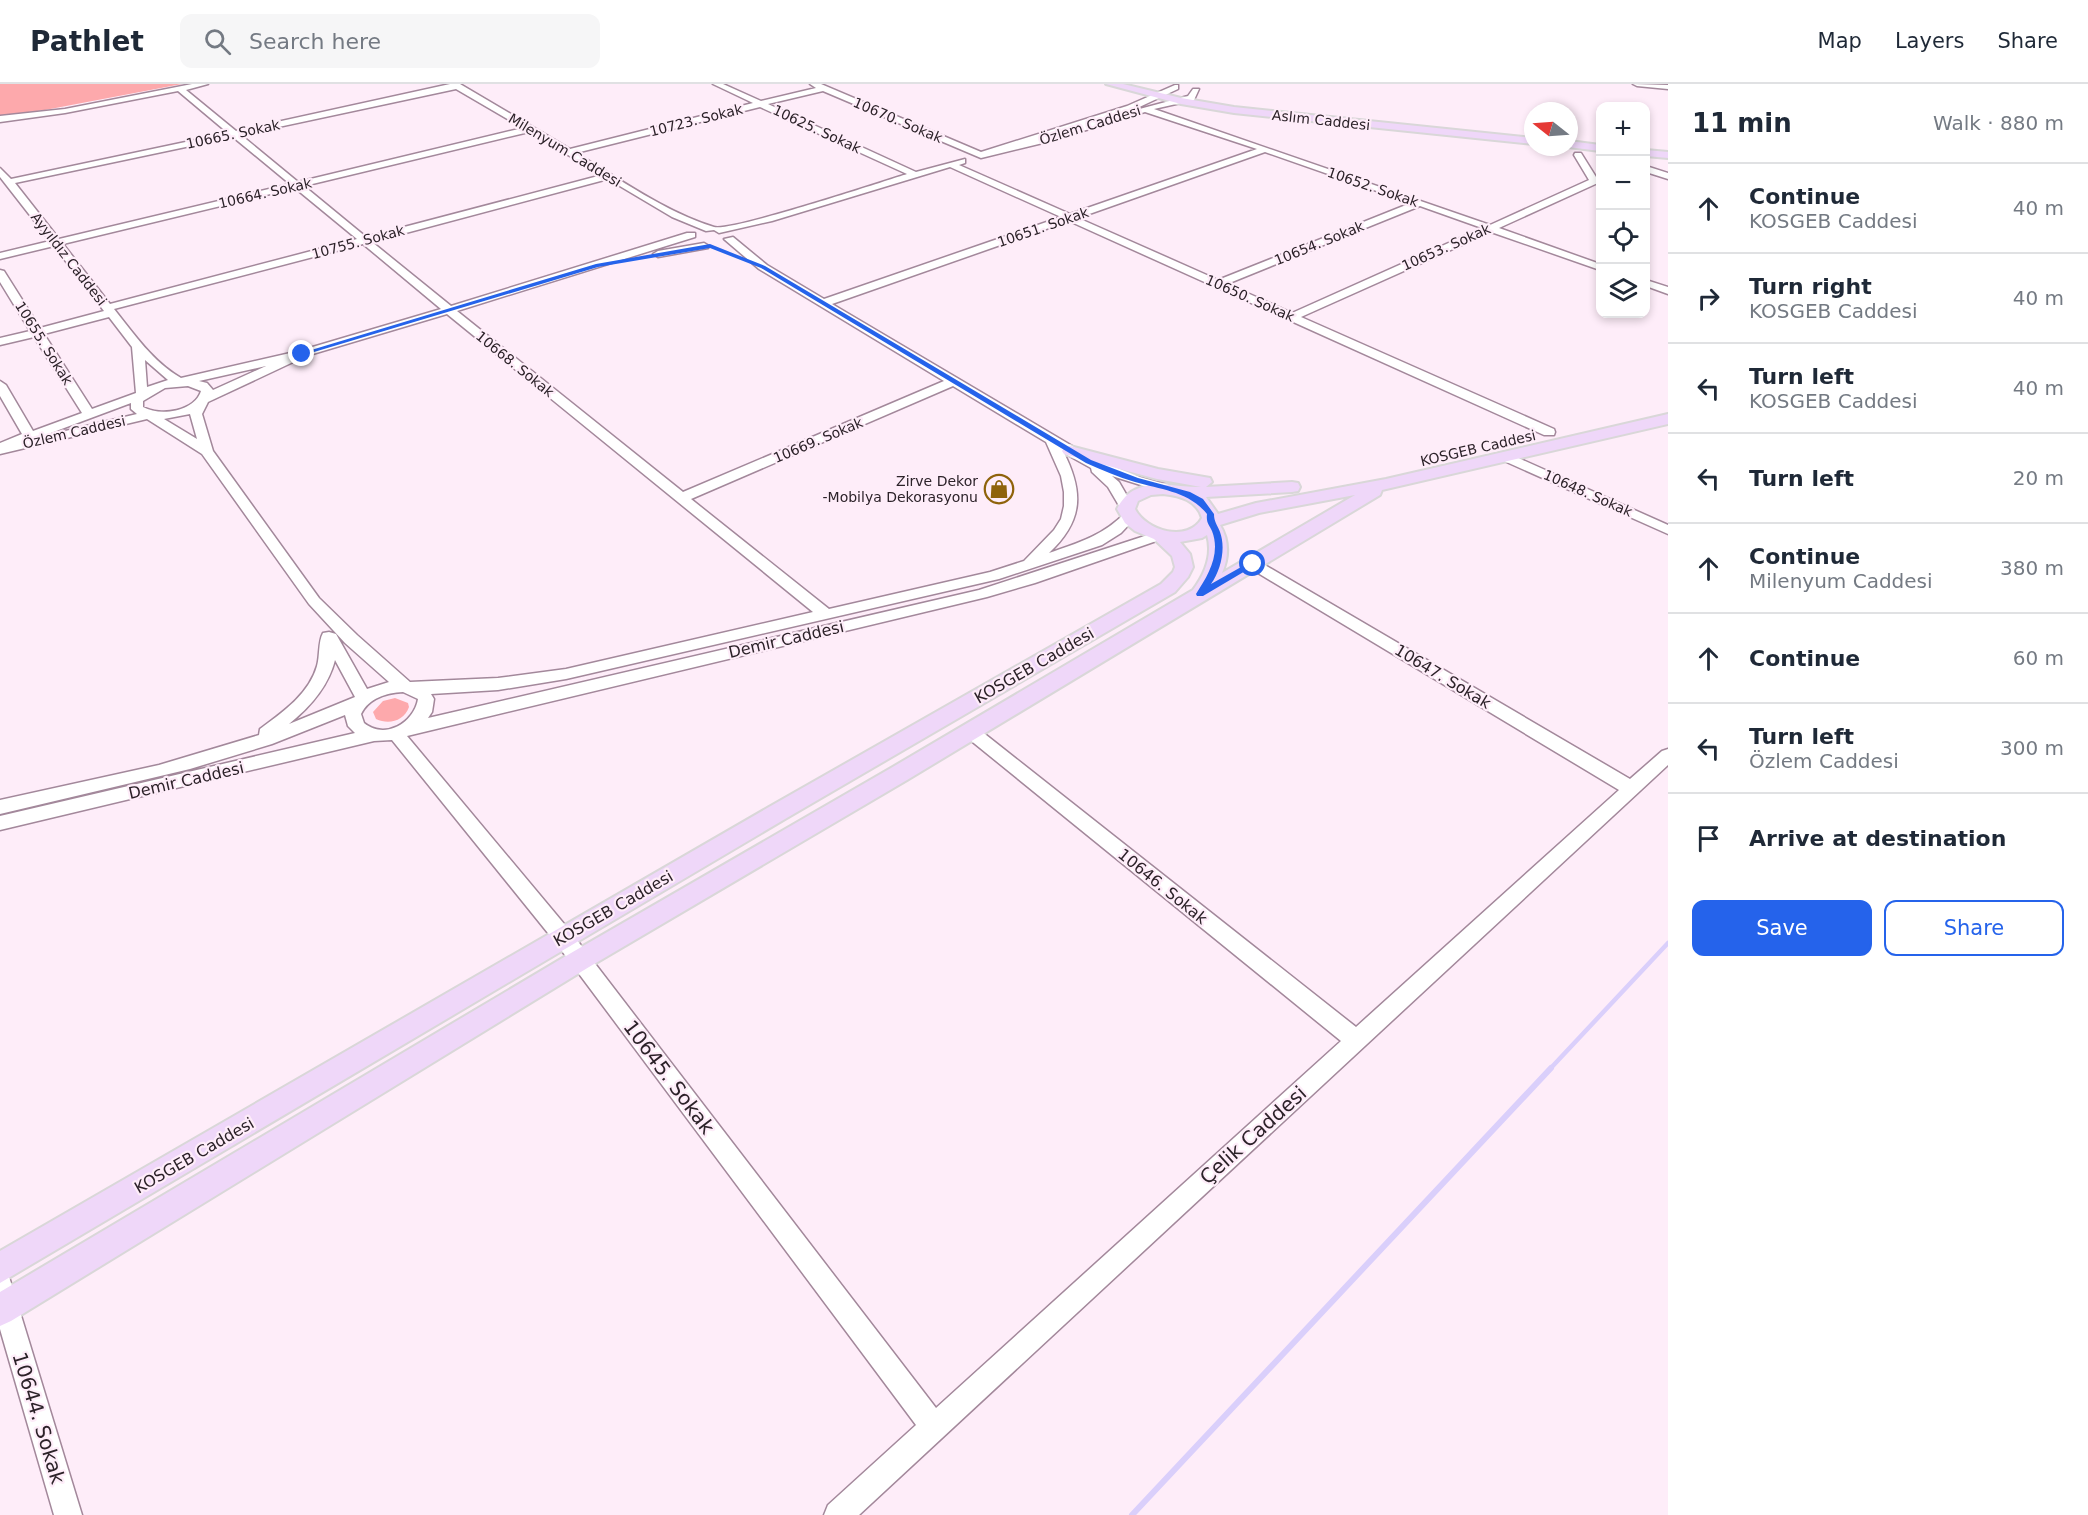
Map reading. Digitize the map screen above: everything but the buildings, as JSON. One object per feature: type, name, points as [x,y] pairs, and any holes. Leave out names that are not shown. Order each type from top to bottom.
[{"type":"main road","name":"Aslım Caddesi","points":[[1111,84],[1181,101],[1265,114],[1524,140]]},
{"type":"main road","points":[[1111,84],[1131,97],[1133,102],[1130,108]]},
{"type":"main road","points":[[1161,84],[1209,94]]},
{"type":"main road","name":"Aslım Caddesi","points":[[1248,100],[1331,112],[1524,131]]},
{"type":"main road","points":[[1145,109],[1191,109],[1265,114]]},
{"type":"main road","points":[[1578,137],[1596,139]]},
{"type":"main road","points":[[1650,144],[1668,146]]},
{"type":"main road","points":[[1578,145],[1596,147]]},
{"type":"main road","points":[[1650,153],[1668,155]]},
{"type":"main road","name":"KOSGEB Caddesi","points":[[1128,512],[1131,498],[1142,492],[1244,491],[1292,487],[1369,474],[1668,405]]},
{"type":"main road","name":"KOSGEB Caddesi","points":[[1200,594],[1212,577],[1219,556],[1218,538],[1210,522],[1269,505],[1386,484],[1668,419]]},
{"type":"main road","points":[[1070,451],[1178,478],[1225,484],[1292,487]]},
{"type":"main road","name":"KOSGEB Caddesi","points":[[2,1301],[970,732],[1386,484]]},
{"type":"main road","points":[[1128,512],[1138,526],[1160,535],[1192,535],[1200,532],[1210,522],[1210,514],[1205,505],[1194,497],[1176,491]]},
{"type":"main road","name":"KOSGEB Caddesi","points":[[0,1268],[563,937],[1168,588],[1183,573],[1184,556],[1160,535]]},
{"type":"street","points":[[0,127],[65,111],[204,84]]},
{"type":"street","name":"10625. Sokak","points":[[717,84],[916,175]]},
{"type":"street","name":"10670. Sokak","points":[[814,84],[981,155]]},
{"type":"street","points":[[1637,84],[1668,87]]},
{"type":"street","name":"Milenyum Caddesi","points":[[456,85],[675,215]]},
{"type":"street","name":"10665. Sokak","points":[[8,182],[456,85]]},
{"type":"street","name":"Özlem Caddesi","points":[[692,234],[769,219],[916,175],[1130,108],[1175,87]]},
{"type":"street","name":"10723. Sokak","points":[[569,152],[824,88]]},
{"type":"street","name":"10668. Sokak","points":[[180,89],[825,614]]},
{"type":"street","name":"Özlem Caddesi","points":[[981,155],[1044,140],[1145,109],[1181,101],[1191,98],[1196,92]]},
{"type":"street","name":"10652. Sokak","points":[[1145,109],[1596,266]]},
{"type":"street","points":[[0,119],[65,111]]},
{"type":"street","name":"10664. Sokak","points":[[0,256],[530,129]]},
{"type":"street","name":"10651. Sokak","points":[[823,303],[1263,150]]},
{"type":"street","points":[[1578,155],[1596,178]]},
{"type":"street","name":"10650. Sokak","points":[[950,164],[1549,432]]},
{"type":"street","points":[[1650,170],[1668,176]]},
{"type":"street","name":"Ayyıldız Caddesi","points":[[0,171],[138,347],[167,375],[179,382]]},
{"type":"street","name":"10755. Sokak","points":[[0,342],[364,240],[609,176]]},
{"type":"street","name":"10653. Sokak","points":[[1292,317],[1488,227],[1596,181]]},
{"type":"street","name":"10654. Sokak","points":[[1218,284],[1420,203]]},
{"type":"street","points":[[675,215],[729,237],[763,267]]},
{"type":"street","points":[[675,215],[692,234]]},
{"type":"street","name":"Özlem Caddesi","points":[[704,246],[716,245],[769,219]]},
{"type":"street","points":[[692,234],[689,238],[693,243],[704,246]]},
{"type":"street","points":[[179,382],[302,354],[598,266],[692,234]]},
{"type":"street","points":[[598,266],[704,246]]},
{"type":"street","points":[[731,254],[763,267],[1089,462],[1135,480],[1176,491]]},
{"type":"street","name":"10655. Sokak","points":[[0,273],[88,413]]},
{"type":"street","points":[[1650,284],[1668,291]]},
{"type":"street","points":[[138,347],[142,395],[137,400],[137,409],[207,451]]},
{"type":"street","points":[[203,400],[237,382],[302,354]]},
{"type":"street","name":"10669. Sokak","points":[[681,498],[954,381]]},
{"type":"street","points":[[179,382],[203,386],[207,390],[196,414],[207,451],[314,601],[351,639],[409,687],[422,693],[426,699],[427,707],[424,715],[402,731],[373,735],[363,732],[354,724],[353,714],[361,701],[384,688],[409,687]]},
{"type":"street","name":"Özlem Caddesi","points":[[0,448],[29,435],[142,395],[159,386],[179,382]]},
{"type":"street","points":[[0,385],[29,435]]},
{"type":"street","name":"Özlem Caddesi","points":[[0,448],[148,415],[179,413],[203,400]]},
{"type":"street","points":[[1025,567],[1060,533],[1071,510],[1072,487],[1066,467],[1051,439]]},
{"type":"street","name":"10648. Sokak","points":[[1507,457],[1668,530]]},
{"type":"street","points":[[1089,462],[1114,485],[1128,512]]},
{"type":"street","name":"Demir Caddesi","points":[[409,687],[498,684],[566,674],[978,580],[1025,567],[1097,542],[1116,530],[1128,512]]},
{"type":"street","name":"Demir Caddesi","points":[[402,731],[982,594],[1030,580],[1160,535]]},
{"type":"street","name":"10647. Sokak","points":[[1253,564],[1632,789]]},
{"type":"street","points":[[314,601],[361,701]]},
{"type":"street","points":[[251,745],[289,714],[316,686],[329,657],[329,637]]},
{"type":"street","name":"Demir Caddesi","points":[[0,807],[140,776],[251,745],[361,701]]},
{"type":"street","name":"10645. Sokak","points":[[402,731],[563,937],[934,1427]]},
{"type":"street","name":"10646. Sokak","points":[[970,732],[1357,1041]]},
{"type":"street","name":"Demir Caddesi","points":[[0,823],[373,735]]},
{"type":"street","name":"Çelik Caddesi","points":[[838,1515],[1668,755]]},
{"type":"street","name":"10644. Sokak","points":[[2,1301],[68,1515]]},
{"type":"shaded area","points":[[0,84],[182,84],[45,110],[0,115]]},
{"type":"shaded area","points":[[395,698],[408,703],[409,707],[404,716],[391,722],[376,719],[373,712],[383,701]]},
{"type":"waterway","points":[[1549,1070],[1668,943]]},
{"type":"waterway","points":[[1132,1515],[1551,1068]]},
{"type":"place","name":"Zirve Dekor -Mobilya Dekorasyonu","points":[[999,489]]},
{"type":"route","points":[[302,354],[598,266],[710,246],[763,267],[1089,462],[1135,480],[1188,494],[1200,501],[1208,509],[1210,522],[1216,530],[1219,556],[1212,577],[1200,594],[1253,564]]}]
